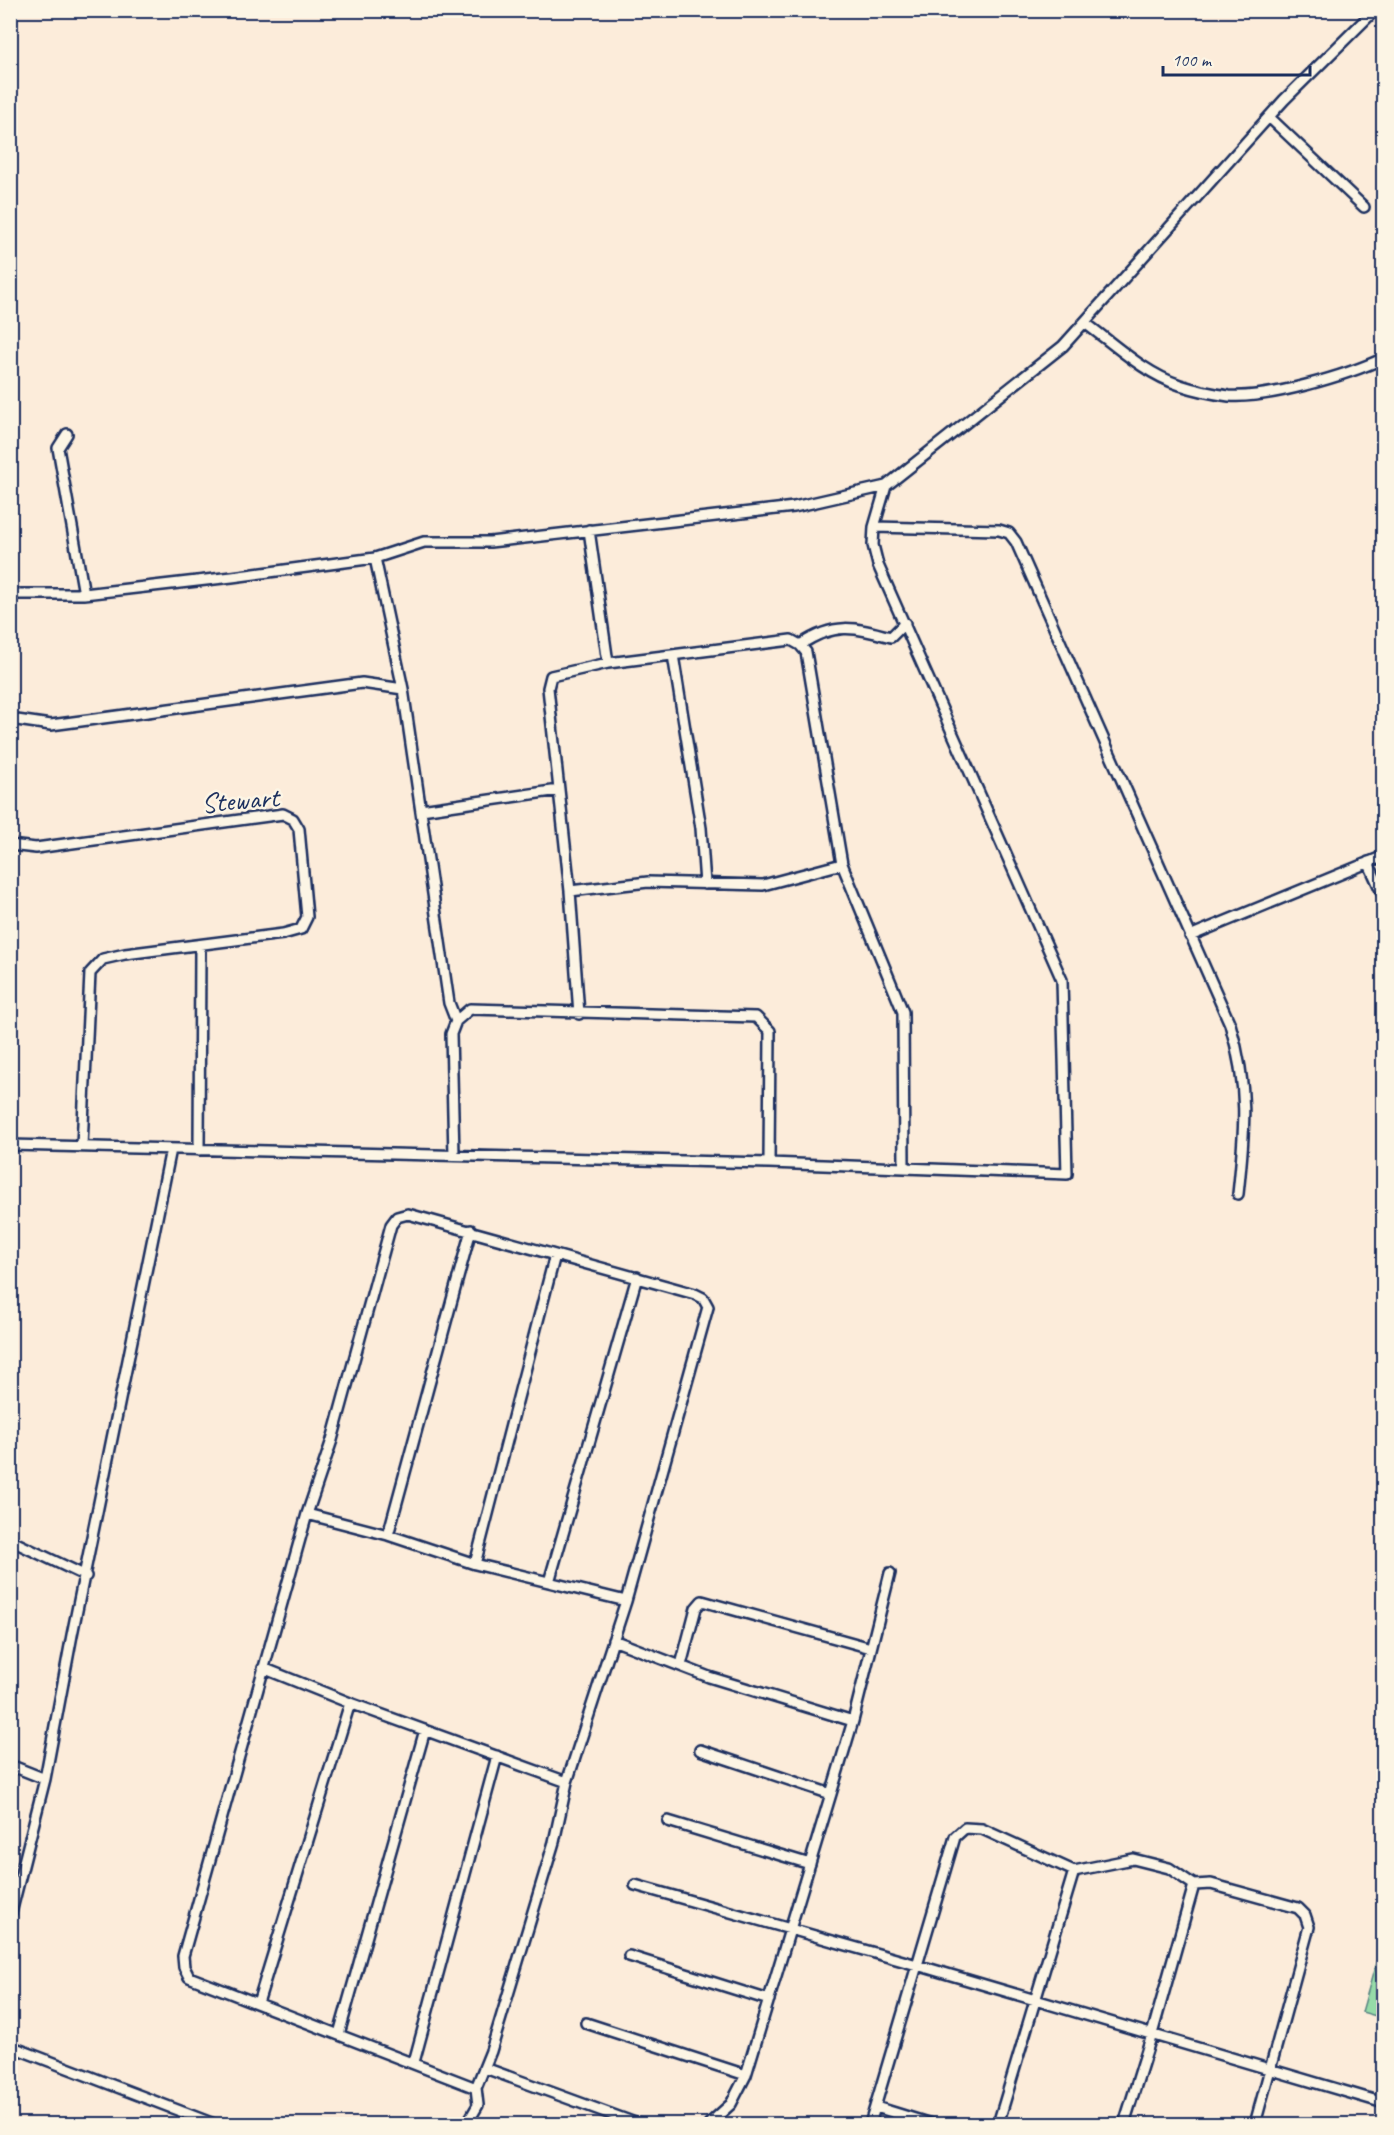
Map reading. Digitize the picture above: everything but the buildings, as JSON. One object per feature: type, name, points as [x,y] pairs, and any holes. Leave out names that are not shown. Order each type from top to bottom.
[{"type":"street","points":[[10,594],[84,594],[375,558],[424,542],[490,542],[794,507],[886,486],[1063,346],[1269,117],[1375,10]]},
{"type":"street","points":[[1269,117],[1364,207]]},
{"type":"street","points":[[1085,323],[1155,373],[1180,385],[1230,396],[1288,389],[1368,365],[1383,358]]},
{"type":"street","points":[[67,434],[58,448],[84,594]]},
{"type":"street","points":[[10,1145],[769,1162],[1067,1174],[1062,980],[878,565],[873,545],[874,527],[886,486]]},
{"type":"street","points":[[874,527],[999,530],[1009,533],[1016,542],[1230,1024],[1239,1054],[1246,1103],[1238,1194]]},
{"type":"street","points":[[590,530],[608,663]]},
{"type":"street","points":[[375,558],[404,689],[449,1003],[456,1021]]},
{"type":"street","points":[[800,645],[819,632],[852,626],[891,637],[905,623]]},
{"type":"street","points":[[579,1014],[570,891],[548,688],[552,676],[608,663],[791,640],[806,652],[842,864],[903,1012],[904,1168]]},
{"type":"street","points":[[673,655],[701,828],[705,884]]},
{"type":"street","points":[[10,719],[51,725],[362,683],[404,689]]},
{"type":"street","points":[[421,810],[559,790]]},
{"type":"street","name":"Stewart","points":[[10,845],[36,848],[284,814],[293,819],[299,830],[308,917],[301,929],[284,934],[200,946]]},
{"type":"street","points":[[1190,936],[1383,856]]},
{"type":"street","points":[[1368,862],[1383,897]]},
{"type":"street","points":[[570,891],[648,882],[763,885],[842,864]]},
{"type":"street","points":[[82,1146],[90,974],[103,959],[125,954],[200,946],[199,1150]]},
{"type":"street","points":[[454,1155],[451,1034],[456,1021],[470,1009],[579,1014],[756,1017],[770,1031],[769,1162]]},
{"type":"street","points":[[10,1917],[45,1779],[171,1149]]},
{"type":"street","points":[[467,2124],[478,2105],[476,2088],[485,2068],[554,1842],[567,1782],[626,1601],[708,1307],[703,1298],[695,1294],[408,1214],[397,1217],[391,1225],[332,1440],[307,1514],[285,1600],[263,1668],[183,1956],[184,1967],[189,1977],[414,2062],[476,2088]]},
{"type":"street","points":[[388,1535],[471,1230]]},
{"type":"street","points":[[475,1564],[555,1255]]},
{"type":"street","points":[[549,1582],[637,1277]]},
{"type":"street","points":[[307,1514],[388,1535],[475,1564],[626,1601]]},
{"type":"street","points":[[10,1540],[86,1576]]},
{"type":"street","points":[[709,2124],[731,2104],[746,2075],[852,1721],[890,1573]]},
{"type":"street","points":[[681,1665],[696,1608],[702,1601],[871,1648]]},
{"type":"street","points":[[613,1640],[709,1677],[852,1721]]},
{"type":"street","points":[[263,1668],[350,1703],[567,1782]]},
{"type":"street","points":[[258,2003],[350,1703]]},
{"type":"street","points":[[339,2034],[425,1730]]},
{"type":"street","points":[[700,1750],[831,1794]]},
{"type":"street","points":[[414,2062],[497,1756]]},
{"type":"street","points":[[10,1765],[45,1779]]},
{"type":"street","points":[[668,1821],[810,1864]]},
{"type":"street","points":[[870,2124],[955,1837],[965,1828],[982,1829],[1074,1871],[1133,1859],[1169,1868],[1194,1885],[1211,1884],[1298,1908],[1305,1915],[1309,1927],[1256,2124]]},
{"type":"street","points":[[998,2124],[1074,1871]]},
{"type":"street","points":[[635,1885],[1036,1999],[1383,2103]]},
{"type":"street","points":[[1124,2124],[1194,1885]]},
{"type":"street","points":[[629,1956],[768,2000]]},
{"type":"street","points":[[586,2023],[746,2075]]},
{"type":"street","points":[[10,2046],[214,2124]]},
{"type":"street","points":[[485,2068],[638,2124]]},
{"type":"street","points":[[876,2107],[930,2124]]},
{"type":"green space","points":[[1383,1938],[1383,2018],[1362,2012]]}]
